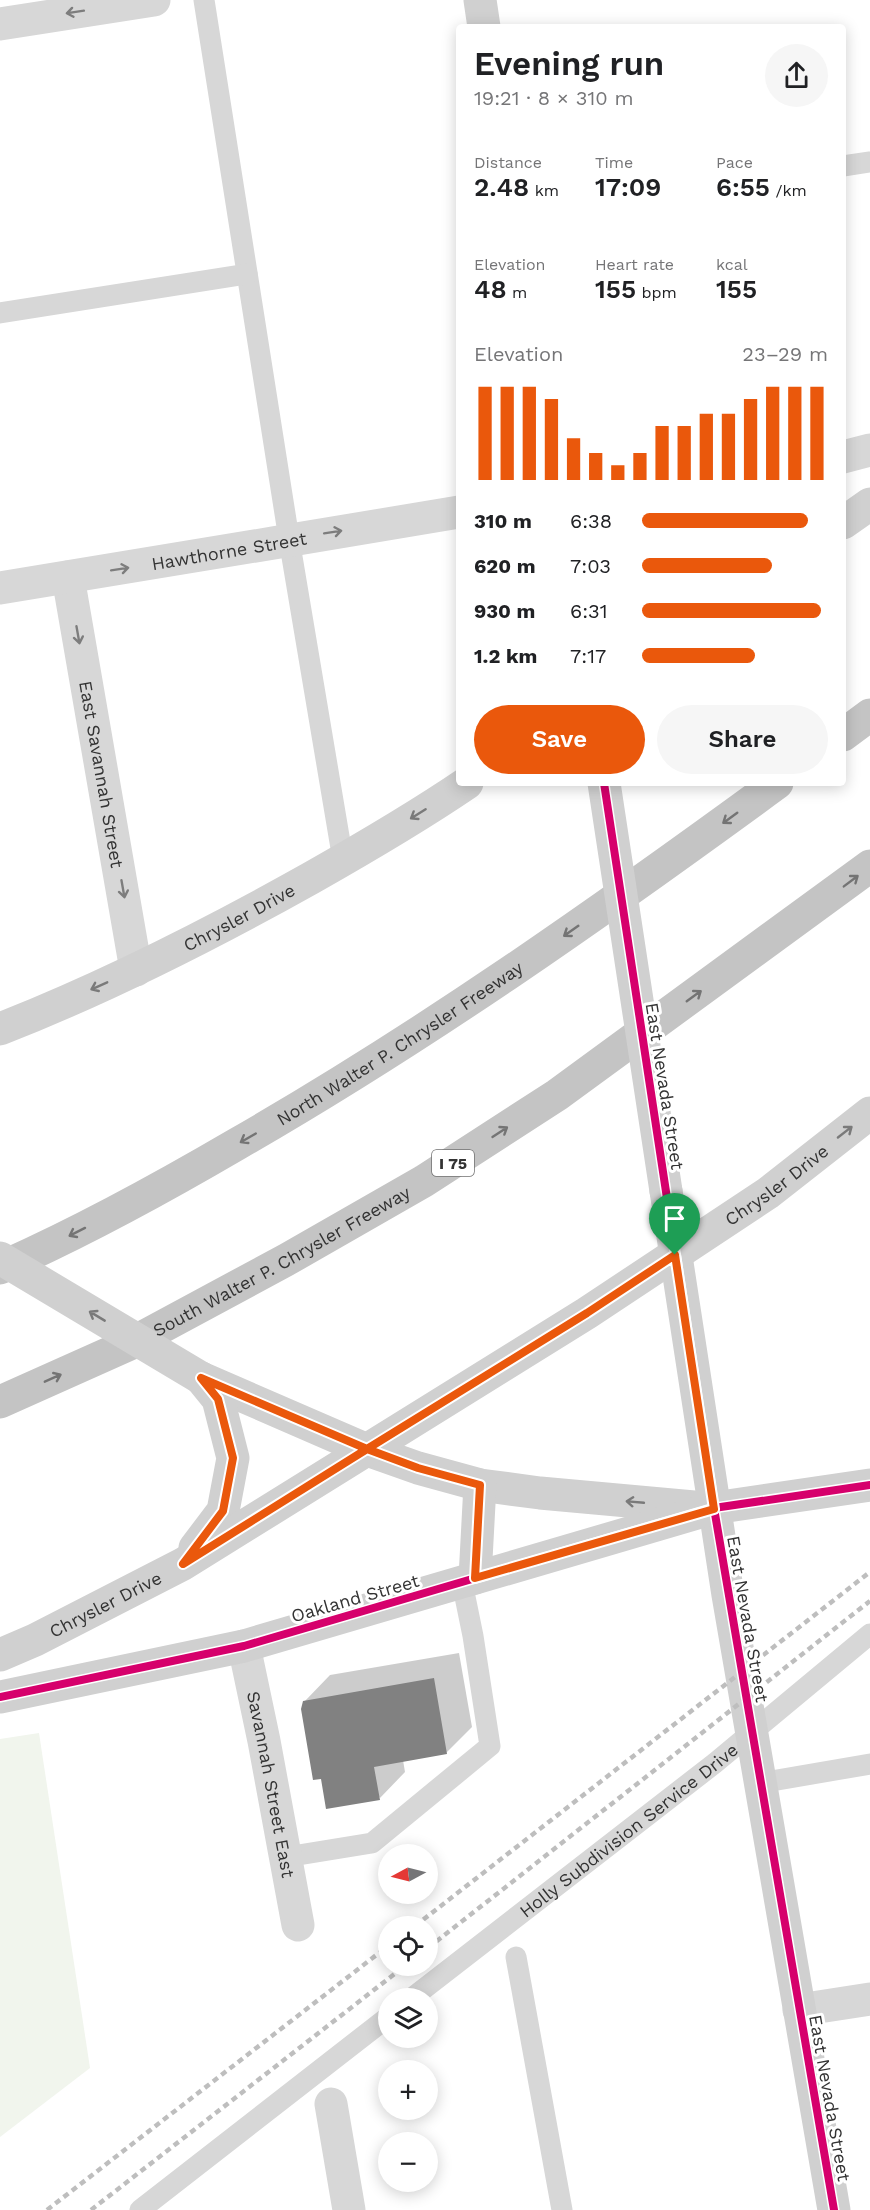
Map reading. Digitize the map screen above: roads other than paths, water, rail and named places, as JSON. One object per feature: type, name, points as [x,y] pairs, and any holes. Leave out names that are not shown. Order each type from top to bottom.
[{"type":"highway","points":[[846,733],[870,715]]},
{"type":"highway","name":"North Walter P. Chrysler Freeway","points":[[0,1268],[142,1199],[322,1095],[472,999],[652,874],[773,786]]},
{"type":"highway","name":"South Walter P. Chrysler Freeway","points":[[0,1402],[132,1344],[424,1181],[558,1095],[870,866]]},
{"type":"street","points":[[0,24],[154,0]]},
{"type":"street","points":[[480,0],[484,24]]},
{"type":"street","points":[[846,456],[870,450]]},
{"type":"street","points":[[846,521],[870,504]]},
{"type":"street","name":"Hawthorne Street","points":[[0,588],[456,512]]},
{"type":"street","name":"East Savannah Street","points":[[69,577],[136,970]]},
{"type":"street","name":"Chrysler Drive","points":[[0,1029],[136,970],[261,906],[343,860],[462,786]]},
{"type":"street","name":"East Nevada Street","points":[[604,786],[714,1509],[834,2210]]},
{"type":"street","name":"Chrysler Drive","points":[[0,1656],[183,1564],[577,1319],[768,1193],[870,1113]]},
{"type":"street","points":[[0,1258],[201,1378],[367,1449],[418,1468],[480,1485],[540,1493],[714,1509],[870,1485]]},
{"type":"street","points":[[183,1564],[223,1511],[233,1458],[218,1399],[201,1378]]},
{"type":"street","points":[[469,1580],[480,1485]]},
{"type":"street","name":"Oakland Street","points":[[0,1697],[243,1646],[714,1509]]},
{"type":"street","name":"Savannah Street East","points":[[243,1646],[264,1741],[297,1925]]},
{"type":"street","points":[[799,2010],[870,1999]]},
{"type":"street","points":[[331,2104],[349,2210]]},
{"type":"lane","points":[[204,0],[289,539],[343,860]]},
{"type":"lane","points":[[846,166],[870,162]]},
{"type":"lane","points":[[0,313],[247,274]]},
{"type":"lane","points":[[286,1857],[372,1843],[490,1746],[472,1636],[469,1580]]},
{"type":"lane","name":"Holly Subdivision Service Drive","points":[[425,1988],[715,1763],[870,1634]]},
{"type":"lane","points":[[760,1783],[870,1764]]},
{"type":"lane","points":[[516,1957],[562,2210]]},
{"type":"lane","points":[[140,2210],[378,2025]]},
{"type":"railway","points":[[428,1916],[870,1572]]},
{"type":"railway","points":[[438,1940],[870,1601]]},
{"type":"railway","points":[[47,2210],[378,1954]]},
{"type":"railway","points":[[91,2210],[392,1976]]}]
